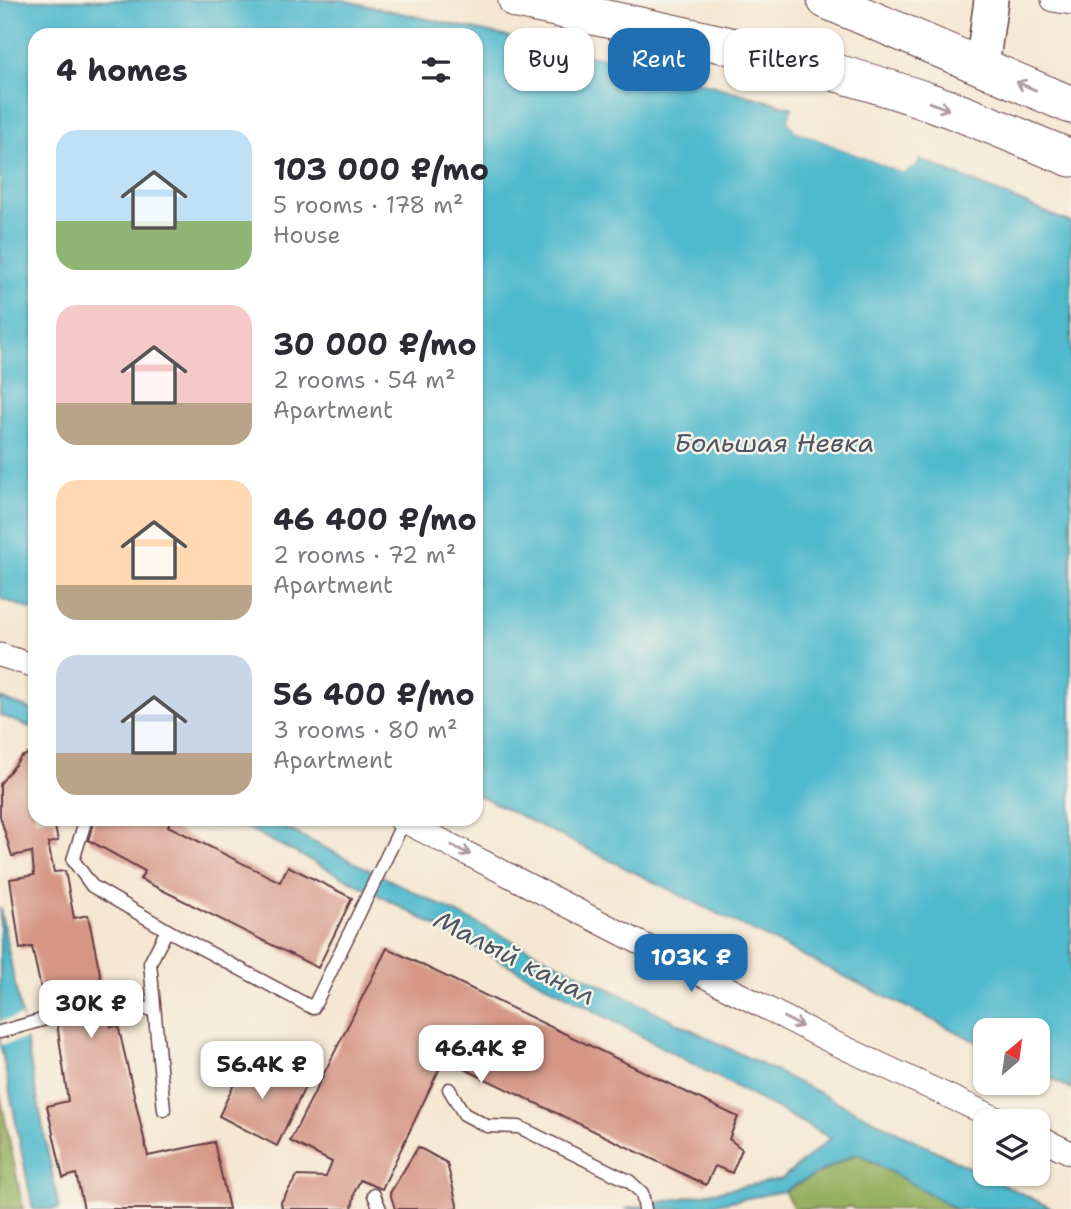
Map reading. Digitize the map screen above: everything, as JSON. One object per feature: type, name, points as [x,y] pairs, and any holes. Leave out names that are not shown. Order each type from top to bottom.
[{"type":"main road","points":[[517,0],[736,47],[837,74],[933,103],[1071,158]]},
{"type":"main road","points":[[826,0],[1071,105]]},
{"type":"street","points":[[982,67],[991,0]]},
{"type":"street","points":[[1053,0],[1071,3]]},
{"type":"street","points":[[0,655],[28,664]]},
{"type":"street","points":[[414,826],[816,1034],[976,1109]]},
{"type":"street","points":[[1050,1143],[1071,1153]]},
{"type":"lane","points":[[84,826],[73,860],[92,886],[167,930],[313,1008],[378,877],[399,826]]},
{"type":"lane","points":[[164,1110],[150,963],[167,930]]},
{"type":"lane","points":[[107,1004],[154,1010]]},
{"type":"lane","points":[[0,1032],[56,1016]]},
{"type":"lane","points":[[449,1088],[464,1114],[487,1126],[519,1127],[629,1181],[642,1193],[645,1209]]},
{"type":"lane","points":[[374,1195],[380,1209]]},
{"type":"green space","points":[[0,1094],[23,1209],[0,1209]]},
{"type":"green space","points":[[857,1153],[956,1209],[854,1209],[849,1206],[843,1209],[794,1209],[784,1191]]},
{"type":"water","name":"Большая Невка","points":[[0,0],[342,0],[468,28],[28,28],[28,608],[0,598]]},
{"type":"water","name":"Большая Невка","points":[[483,31],[504,36],[504,91],[594,91],[594,56],[608,59],[608,91],[710,91],[710,85],[724,91],[793,108],[788,121],[795,130],[903,173],[916,166],[919,159],[1071,223],[1071,1089],[1050,1078],[1050,1018],[973,1018],[973,1040],[483,797]]},
{"type":"water","points":[[0,698],[28,708],[28,726],[0,715]]},
{"type":"water","name":"Малый канал","points":[[243,826],[281,826],[973,1169],[973,1186],[1007,1186],[1053,1209],[956,1209],[857,1153],[784,1191],[690,1209],[625,1209],[782,1179],[831,1138],[371,891]]},
{"type":"water","points":[[0,908],[59,1209],[33,1209],[0,1042]]},
{"type":"pier","points":[[793,108],[797,109],[792,121],[797,126],[903,170],[911,168],[916,158],[919,159],[916,166],[903,173],[795,130],[788,121]]},
{"type":"pier","points":[[21,1016],[27,1039],[1,1045],[0,1021]]},
{"type":"building","points":[[28,754],[28,826],[55,826],[58,841],[48,843],[54,872],[65,871],[74,918],[88,915],[111,1027],[118,1025],[148,1156],[214,1142],[229,1209],[84,1209],[76,1174],[63,1178],[47,1106],[68,1101],[56,1016],[54,1009],[46,1012],[32,947],[20,949],[10,879],[34,875],[32,852],[12,856],[0,816],[0,784],[21,757]]},
{"type":"building","points":[[93,826],[168,826],[280,882],[288,866],[352,898],[318,968],[140,879],[145,871],[88,840]]},
{"type":"building","points":[[387,948],[738,1117],[729,1139],[742,1149],[732,1173],[715,1166],[706,1185],[444,1059],[382,1189],[360,1180],[352,1209],[282,1209],[281,1202],[297,1176],[326,1177],[332,1162],[290,1141]]},
{"type":"building","points":[[247,1056],[306,1085],[277,1146],[219,1116]]},
{"type":"building","points":[[418,1147],[447,1163],[458,1209],[395,1209],[390,1193]]}]
